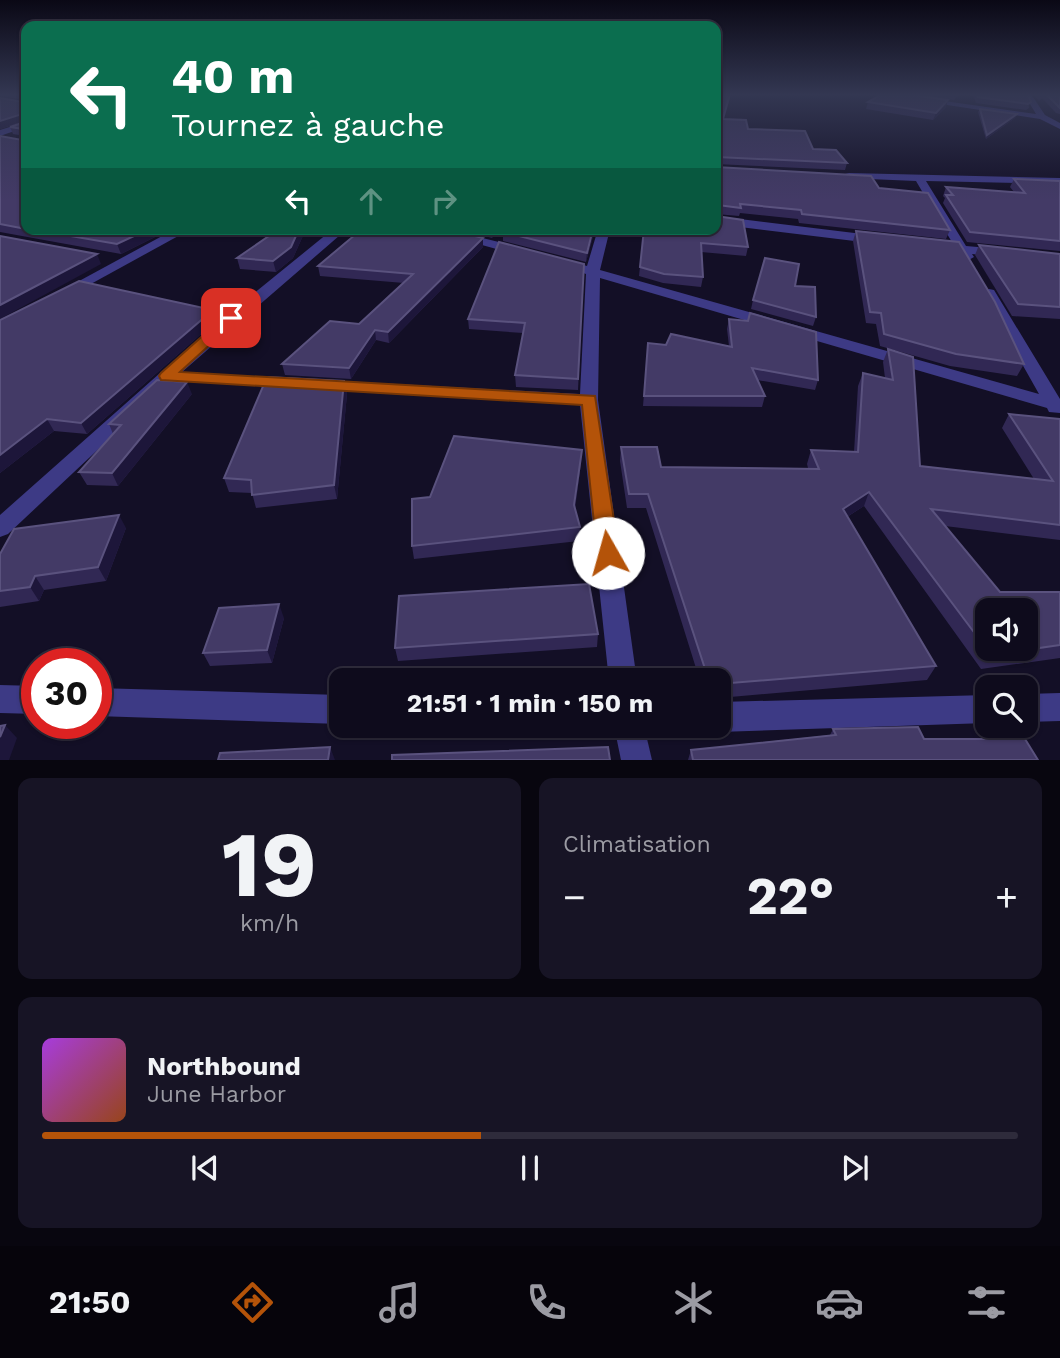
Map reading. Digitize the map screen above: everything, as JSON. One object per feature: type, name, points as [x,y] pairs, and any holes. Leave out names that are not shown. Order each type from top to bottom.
[{"type":"street","points":[[0,135],[13,139]]},
{"type":"street","points":[[841,176],[1060,181]]},
{"type":"street","points":[[920,179],[1058,408]]},
{"type":"street","points":[[721,221],[894,242]]},
{"type":"street","points":[[57,298],[174,235]]},
{"type":"street","points":[[0,528],[262,292],[333,235]]},
{"type":"street","points":[[454,235],[593,271],[1058,408]]},
{"type":"street","points":[[602,235],[593,271],[589,400],[621,668]]},
{"type":"street","points":[[922,245],[1018,254]]},
{"type":"street","points":[[100,257],[125,261]]},
{"type":"street","points":[[167,376],[589,400]]},
{"type":"street","points":[[0,699],[21,700]]},
{"type":"street","points":[[112,703],[329,710]]},
{"type":"street","points":[[1038,708],[1060,707]]},
{"type":"street","points":[[731,717],[975,709]]},
{"type":"street","points":[[632,738],[637,760]]},
{"type":"building","points":[[721,129],[805,131],[813,149],[836,150],[847,163],[721,157]]},
{"type":"building","points":[[0,136],[21,140],[21,228],[0,224]]},
{"type":"building","points":[[721,167],[871,176],[879,188],[928,193],[950,230],[802,214],[801,210],[740,204],[741,208],[721,205]]},
{"type":"building","points":[[1014,179],[1060,181],[1060,241],[970,232],[946,195],[953,195],[946,187],[1025,193]]},
{"type":"building","points":[[721,217],[743,220],[748,247],[701,243],[703,277],[664,274],[640,267],[643,235],[721,235]]},
{"type":"building","points":[[856,231],[959,242],[995,302],[1024,364],[956,354],[884,334],[881,313],[870,312]]},
{"type":"building","points":[[65,235],[136,235],[117,244]]},
{"type":"building","points":[[270,235],[296,235],[291,247],[273,261],[237,258]]},
{"type":"building","points":[[355,235],[471,235],[483,238],[388,332],[375,330],[349,368],[282,364],[330,321],[359,324],[413,274],[318,266]]},
{"type":"building","points":[[515,235],[592,235],[587,253]]},
{"type":"building","points":[[0,236],[97,254],[0,305]]},
{"type":"building","points":[[499,242],[584,264],[578,379],[515,375],[525,323],[468,319]]},
{"type":"building","points":[[979,245],[1060,254],[1060,307],[1018,304]]},
{"type":"building","points":[[765,258],[799,264],[795,286],[815,287],[816,317],[753,300]]},
{"type":"building","points":[[79,281],[213,310],[81,423],[47,419],[0,455],[0,320]]},
{"type":"building","points":[[750,313],[816,332],[818,380],[752,368],[765,396],[644,396],[648,343],[666,345],[671,334],[732,347],[729,319],[748,321]]},
{"type":"building","points":[[888,349],[913,357],[920,466],[1053,481],[1009,414],[1060,419],[1060,525],[931,509],[1000,592],[1060,592],[1060,645],[1038,648],[1038,598],[975,598],[975,634],[869,492],[843,509],[936,666],[731,683],[731,668],[705,668],[648,494],[629,494],[621,447],[657,447],[661,467],[819,469],[811,450],[858,452],[863,373],[893,380]]},
{"type":"building","points":[[267,377],[344,381],[334,485],[252,495],[251,480],[224,478]]},
{"type":"building","points":[[157,380],[187,382],[112,473],[79,472],[121,425],[109,424]]},
{"type":"building","points":[[454,436],[582,450],[574,505],[580,527],[412,546],[412,499],[430,497]]},
{"type":"building","points":[[119,515],[98,567],[35,576],[30,587],[0,591],[0,554],[14,529]]},
{"type":"building","points":[[589,584],[598,634],[395,648],[399,596]]},
{"type":"building","points":[[279,604],[267,650],[203,653],[219,608]]},
{"type":"building","points":[[918,727],[924,739],[1025,739],[1038,760],[693,760],[691,750],[836,735],[833,729]]},
{"type":"building","points":[[330,747],[328,760],[218,760],[220,753]]},
{"type":"building","points":[[608,747],[610,760],[392,760],[392,755]]},
{"type":"route","points":[[231,318],[167,376],[589,400],[608,553]]}]
